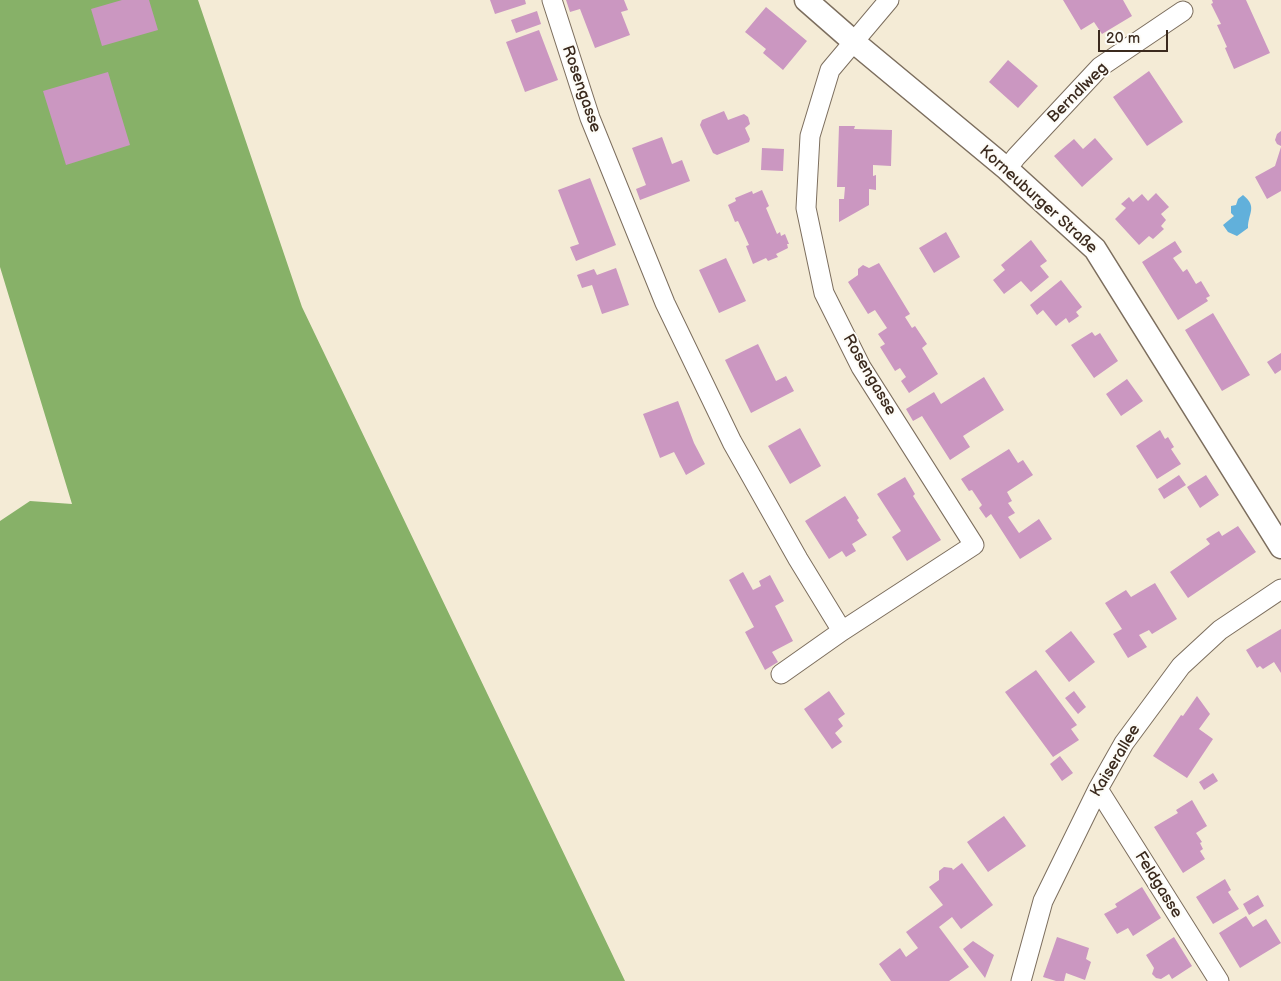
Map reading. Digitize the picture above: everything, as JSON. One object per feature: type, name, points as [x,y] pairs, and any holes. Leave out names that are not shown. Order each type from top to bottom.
[{"type":"street","name":"Rosengasse","points":[[552,0],[590,118],[665,303],[732,442],[798,559],[842,631]]},
{"type":"street","name":"Korneuburger Straße","points":[[806,0],[1007,169],[1095,249],[1281,547]]},
{"type":"street","points":[[854,42],[889,0]]},
{"type":"street","name":"Berndlweg","points":[[1007,169],[1100,67],[1183,10]]},
{"type":"street","name":"Rosengasse","points":[[781,674],[842,631],[974,545],[861,367],[824,293],[806,208],[810,136],[830,70],[854,42]]},
{"type":"street","name":"Kaiserallee","points":[[1021,981],[1043,901],[1098,789],[1124,743],[1181,666],[1220,630],[1281,589]]},
{"type":"street","name":"Feldgasse","points":[[1098,789],[1219,981]]},
{"type":"green space","points":[[0,0],[198,0],[302,307],[625,981],[0,981],[0,521],[30,501],[72,504],[0,267]]},
{"type":"water","points":[[1243,195],[1248,199],[1251,210],[1248,228],[1237,236],[1228,232],[1223,225],[1234,216],[1231,213],[1231,206],[1236,205],[1238,199]]},
{"type":"building","points":[[122,0],[149,0],[158,30],[102,46],[91,9]]},
{"type":"building","points":[[490,0],[525,0],[526,4],[495,14]]},
{"type":"building","points":[[566,0],[624,0],[628,10],[621,12],[630,35],[595,48],[580,9],[570,12]]},
{"type":"building","points":[[1063,0],[1123,0],[1132,16],[1102,34],[1094,22],[1081,30]]},
{"type":"building","points":[[1212,0],[1246,0],[1270,53],[1234,69],[1217,25],[1221,24],[1211,4],[1213,3]]},
{"type":"building","points":[[766,7],[807,41],[783,70],[763,53],[766,49],[745,32]]},
{"type":"building","points":[[537,11],[541,24],[516,33],[511,20]]},
{"type":"building","points":[[539,30],[558,80],[525,92],[506,42]]},
{"type":"building","points":[[1008,60],[1038,86],[1018,108],[989,82]]},
{"type":"building","points":[[1149,71],[1183,122],[1147,146],[1113,97]]},
{"type":"building","points":[[108,72],[130,145],[66,165],[43,91]]},
{"type":"building","points":[[724,111],[728,120],[744,114],[748,117],[750,124],[745,128],[750,139],[749,142],[717,155],[713,153],[700,125],[702,120]]},
{"type":"building","points":[[839,126],[855,126],[854,129],[892,130],[891,166],[873,165],[873,176],[876,175],[876,190],[869,189],[869,205],[839,222],[839,199],[844,199],[845,187],[837,187]]},
{"type":"building","points":[[1281,131],[1281,146],[1275,140],[1277,134]]},
{"type":"building","points":[[662,137],[672,164],[682,160],[690,181],[640,200],[636,189],[646,185],[632,148]]},
{"type":"building","points":[[1095,138],[1113,159],[1082,187],[1054,156],[1074,139],[1083,149]]},
{"type":"building","points":[[1281,147],[1281,191],[1267,199],[1255,177],[1275,166]]},
{"type":"building","points":[[762,148],[784,149],[783,171],[761,170]]},
{"type":"building","points":[[590,178],[616,245],[576,261],[570,247],[579,244],[558,190]]},
{"type":"building","points":[[762,190],[769,206],[766,208],[777,234],[780,232],[781,236],[785,234],[789,244],[787,244],[788,248],[776,254],[778,257],[768,261],[766,258],[753,264],[746,246],[749,245],[738,221],[735,222],[728,205],[736,201],[735,198],[752,191],[753,194]]},
{"type":"building","points":[[1156,193],[1169,207],[1161,214],[1166,220],[1161,226],[1164,229],[1153,239],[1149,236],[1139,245],[1115,219],[1126,208],[1121,204],[1129,197],[1133,202],[1142,194],[1148,201]]},
{"type":"building","points":[[946,232],[960,257],[934,273],[919,248]]},
{"type":"building","points":[[1031,240],[1047,261],[1040,266],[1049,277],[1031,292],[1021,281],[1004,294],[993,280],[1005,270],[1001,265]]},
{"type":"building","points":[[1175,241],[1182,252],[1173,258],[1183,272],[1187,269],[1196,284],[1201,281],[1210,296],[1206,298],[1208,301],[1178,320],[1142,262]]},
{"type":"building","points":[[726,258],[746,301],[719,313],[699,270]]},
{"type":"building","points":[[879,263],[910,314],[905,317],[912,328],[915,326],[927,344],[922,348],[938,374],[909,393],[901,381],[906,377],[900,368],[895,371],[880,347],[885,344],[878,334],[887,328],[875,310],[868,314],[848,282],[858,275],[858,269],[863,265],[869,268]]},
{"type":"building","points":[[616,268],[629,305],[602,314],[592,285],[582,288],[577,275],[594,269],[597,275]]},
{"type":"building","points":[[1061,280],[1082,307],[1076,312],[1079,316],[1069,323],[1066,318],[1056,326],[1043,310],[1037,315],[1030,305]]},
{"type":"building","points":[[1213,313],[1250,375],[1222,391],[1185,330]]},
{"type":"building","points":[[1092,332],[1095,336],[1100,333],[1118,361],[1094,378],[1071,345]]},
{"type":"building","points":[[758,344],[776,381],[786,376],[794,391],[751,413],[725,360]]},
{"type":"building","points":[[1281,353],[1281,370],[1275,374],[1267,362]]},
{"type":"building","points":[[984,377],[1004,410],[963,436],[970,447],[950,460],[922,416],[913,421],[906,409],[934,392],[941,404]]},
{"type":"building","points":[[1127,379],[1143,401],[1121,416],[1106,394]]},
{"type":"building","points":[[678,401],[694,443],[705,464],[686,475],[674,452],[660,458],[643,414]]},
{"type":"building","points":[[800,428],[821,466],[790,484],[768,446]]},
{"type":"building","points":[[1160,430],[1165,439],[1168,437],[1174,447],[1171,449],[1181,464],[1157,479],[1136,446]]},
{"type":"building","points":[[1009,449],[1018,463],[1023,460],[1033,475],[1007,492],[1012,501],[1008,503],[1015,513],[1008,517],[1019,533],[1039,519],[1052,539],[1020,559],[991,514],[986,518],[979,508],[982,505],[972,490],[969,491],[961,479]]},
{"type":"building","points":[[1179,475],[1186,485],[1164,499],[1158,489]]},
{"type":"building","points":[[1206,475],[1219,495],[1200,508],[1187,487]]},
{"type":"building","points":[[905,477],[915,494],[913,496],[941,540],[907,561],[892,537],[901,531],[877,494]]},
{"type":"building","points":[[845,496],[867,535],[852,544],[856,551],[846,557],[842,551],[829,559],[805,521]]},
{"type":"building","points":[[1238,526],[1256,552],[1188,598],[1170,572],[1210,544],[1206,539],[1219,531],[1222,536]]},
{"type":"building","points":[[743,572],[753,590],[761,586],[759,581],[770,575],[784,601],[775,606],[793,641],[772,652],[778,662],[765,670],[745,632],[754,627],[729,580]]},
{"type":"building","points":[[1155,583],[1177,619],[1152,634],[1149,630],[1139,635],[1147,647],[1128,658],[1113,634],[1122,629],[1105,603],[1126,590],[1131,597]]},
{"type":"building","points":[[1281,629],[1281,673],[1274,662],[1263,669],[1260,666],[1257,668],[1246,650]]},
{"type":"building","points":[[1071,631],[1095,662],[1069,682],[1045,651]]},
{"type":"building","points":[[1036,670],[1077,725],[1071,729],[1079,740],[1053,757],[1005,692]]},
{"type":"building","points":[[829,691],[845,714],[838,719],[843,726],[835,733],[842,742],[832,749],[804,709]]},
{"type":"building","points":[[1074,691],[1086,707],[1078,714],[1065,698]]},
{"type":"building","points":[[1197,696],[1210,714],[1199,729],[1213,739],[1187,778],[1153,756],[1181,715],[1183,716]]},
{"type":"building","points":[[1060,756],[1073,773],[1062,781],[1050,764]]},
{"type":"building","points":[[1213,773],[1218,781],[1204,790],[1199,782]]},
{"type":"building","points":[[1192,800],[1207,826],[1196,833],[1202,842],[1200,843],[1203,849],[1200,851],[1205,859],[1183,873],[1154,827],[1178,813],[1176,810]]},
{"type":"building","points":[[1004,816],[1026,846],[988,872],[967,842]]},
{"type":"building","points":[[962,863],[993,905],[961,929],[952,917],[939,927],[969,967],[949,981],[891,981],[879,964],[900,948],[906,957],[918,948],[906,932],[943,905],[929,887],[939,880],[939,871],[944,867],[952,868],[953,870]]},
{"type":"building","points":[[1225,879],[1231,890],[1228,892],[1239,909],[1213,924],[1196,897]]},
{"type":"building","points":[[1142,887],[1161,918],[1133,936],[1128,928],[1117,934],[1104,914],[1117,907],[1115,904]]},
{"type":"building","points":[[1258,895],[1264,906],[1249,915],[1243,904]]},
{"type":"building","points":[[1246,916],[1253,927],[1266,919],[1281,943],[1240,968],[1219,933]]},
{"type":"building","points":[[1057,937],[1089,948],[1086,959],[1091,962],[1085,980],[1066,973],[1064,981],[1043,977]]},
{"type":"building","points":[[1174,937],[1192,966],[1172,979],[1169,974],[1161,979],[1156,978],[1152,974],[1154,968],[1146,955]]},
{"type":"building","points":[[973,941],[994,955],[985,978],[963,949]]}]
